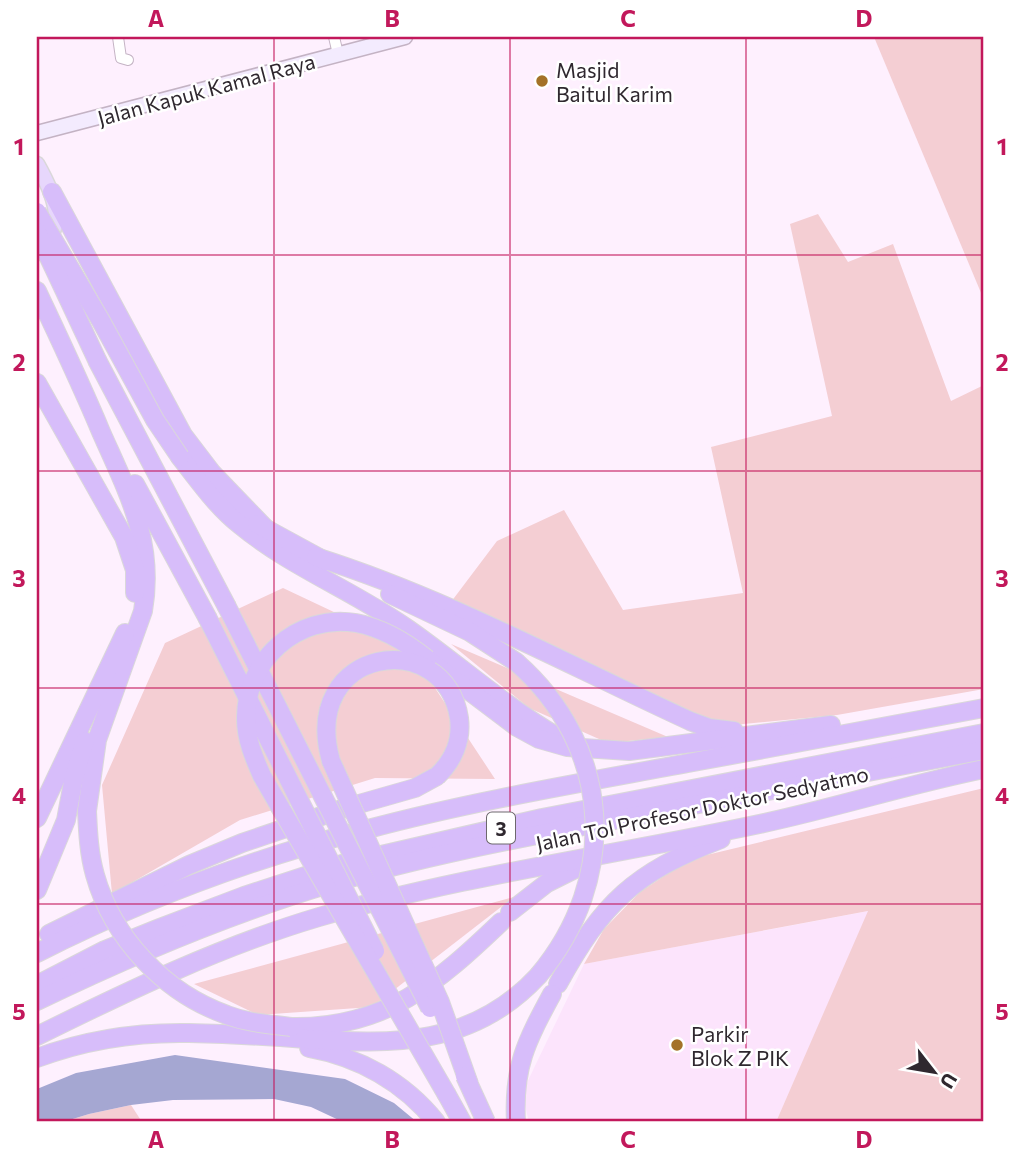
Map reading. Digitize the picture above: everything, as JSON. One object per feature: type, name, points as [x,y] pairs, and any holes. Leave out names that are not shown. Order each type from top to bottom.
[{"type":"highway","points":[[52,192],[183,435],[212,473],[266,529]]},
{"type":"highway","points":[[37,212],[155,420],[215,502],[242,527],[314,565],[470,632],[516,662],[550,696],[574,736],[588,777],[595,822],[593,863],[586,894],[566,938],[538,976],[517,996],[482,1019],[457,1030],[422,1039],[354,1042],[158,1034],[107,1040],[37,1058]]},
{"type":"highway","points":[[37,232],[98,362],[226,605],[486,1122]]},
{"type":"highway","points":[[37,291],[77,375],[139,521],[148,576],[143,611],[97,740],[87,811],[92,862],[101,892],[120,930],[158,974],[185,995],[218,1012],[258,1023],[290,1027],[345,1023],[380,1013],[440,976],[547,883],[612,852]]},
{"type":"highway","points":[[77,375],[207,617],[447,1096]]},
{"type":"highway","points":[[37,383],[124,537],[135,570],[136,587],[132,616],[126,631],[37,818]]},
{"type":"highway","points":[[184,463],[248,519],[408,628],[542,728],[584,749]]},
{"type":"highway","points":[[314,565],[405,587],[690,721],[719,730],[758,734]]},
{"type":"highway","points":[[37,890],[66,820],[76,769],[86,737],[108,680],[143,611]]},
{"type":"highway","points":[[462,1122],[262,776],[250,744],[246,721],[250,689],[260,665],[281,642],[309,627],[340,622],[369,626],[397,638],[531,735],[560,746],[584,749],[629,751],[984,707]]},
{"type":"highway","points":[[37,941],[233,846],[345,808],[415,788],[437,776],[453,755],[459,733],[455,704],[442,682],[423,667],[393,660],[365,665],[344,679],[335,691],[327,712],[326,736],[331,761],[440,1002],[469,1084]]},
{"type":"highway","name":"Jalan Tol Profesor Doktor Sedyatmo","points":[[37,953],[165,896],[240,868],[366,829],[509,797],[984,707]]},
{"type":"highway","name":"Jalan Tol Profesor Doktor Sedyatmo","points":[[37,985],[105,950],[244,896],[342,864],[542,818],[984,733]]},
{"type":"highway","name":"Jalan Tol Profesor Doktor Sedyatmo","points":[[37,1001],[100,970],[239,914],[382,870],[543,833],[984,750]]},
{"type":"highway","name":"Jalan Tol Profesor Doktor Sedyatmo","points":[[37,1036],[86,1010],[187,966],[248,941],[319,917],[445,886],[764,823],[984,769]]},
{"type":"highway","points":[[516,1122],[516,1082],[520,1060],[530,1035],[588,934],[610,905],[630,887],[675,859],[764,823]]},
{"type":"highway","points":[[208,1034],[313,1048],[356,1061],[395,1083],[436,1122]]},
{"type":"main road","name":"Jalan Kapuk Kamal Raya","points":[[40,135],[129,108],[405,37]]},
{"type":"main road","points":[[37,164],[52,192],[55,207],[54,228],[48,242],[37,254]]},
{"type":"street","points":[[117,37],[121,58],[128,60]]},
{"type":"street","points":[[334,37],[338,54]]},
{"type":"shaded area","points":[[874,37],[984,37],[984,300]]},
{"type":"shaded area","points":[[818,214],[848,262],[893,244],[951,401],[984,385],[984,689],[837,715],[723,726],[451,602],[497,541],[564,510],[623,610],[743,593],[711,447],[832,416],[790,224]]},
{"type":"shaded area","points":[[283,588],[408,647],[495,779],[375,778],[240,820],[112,894],[102,785],[165,643]]},
{"type":"shaded area","points":[[451,644],[668,737],[608,743],[529,708]]},
{"type":"shaded area","points":[[984,788],[984,1122],[776,1122],[868,911],[584,964],[604,929],[640,892],[690,859]]},
{"type":"shaded area","points":[[514,897],[372,1007],[258,1015],[194,984]]},
{"type":"shaded area","name":"Parkir Blok Z PIK","points":[[869,911],[776,1122],[529,1122],[522,1093],[584,964]]},
{"type":"shaded area","points":[[131,1105],[142,1122],[63,1122],[89,1114]]},
{"type":"water","points":[[175,1055],[345,1079],[394,1103],[417,1122],[343,1122],[311,1107],[274,1099],[173,1100],[131,1105],[63,1122],[37,1122],[37,1089],[76,1073]]},
{"type":"place","name":"Masjid Baitul Karim","points":[[542,81]]},
{"type":"place","name":"Parkir Blok Z PIK","points":[[677,1045]]}]
